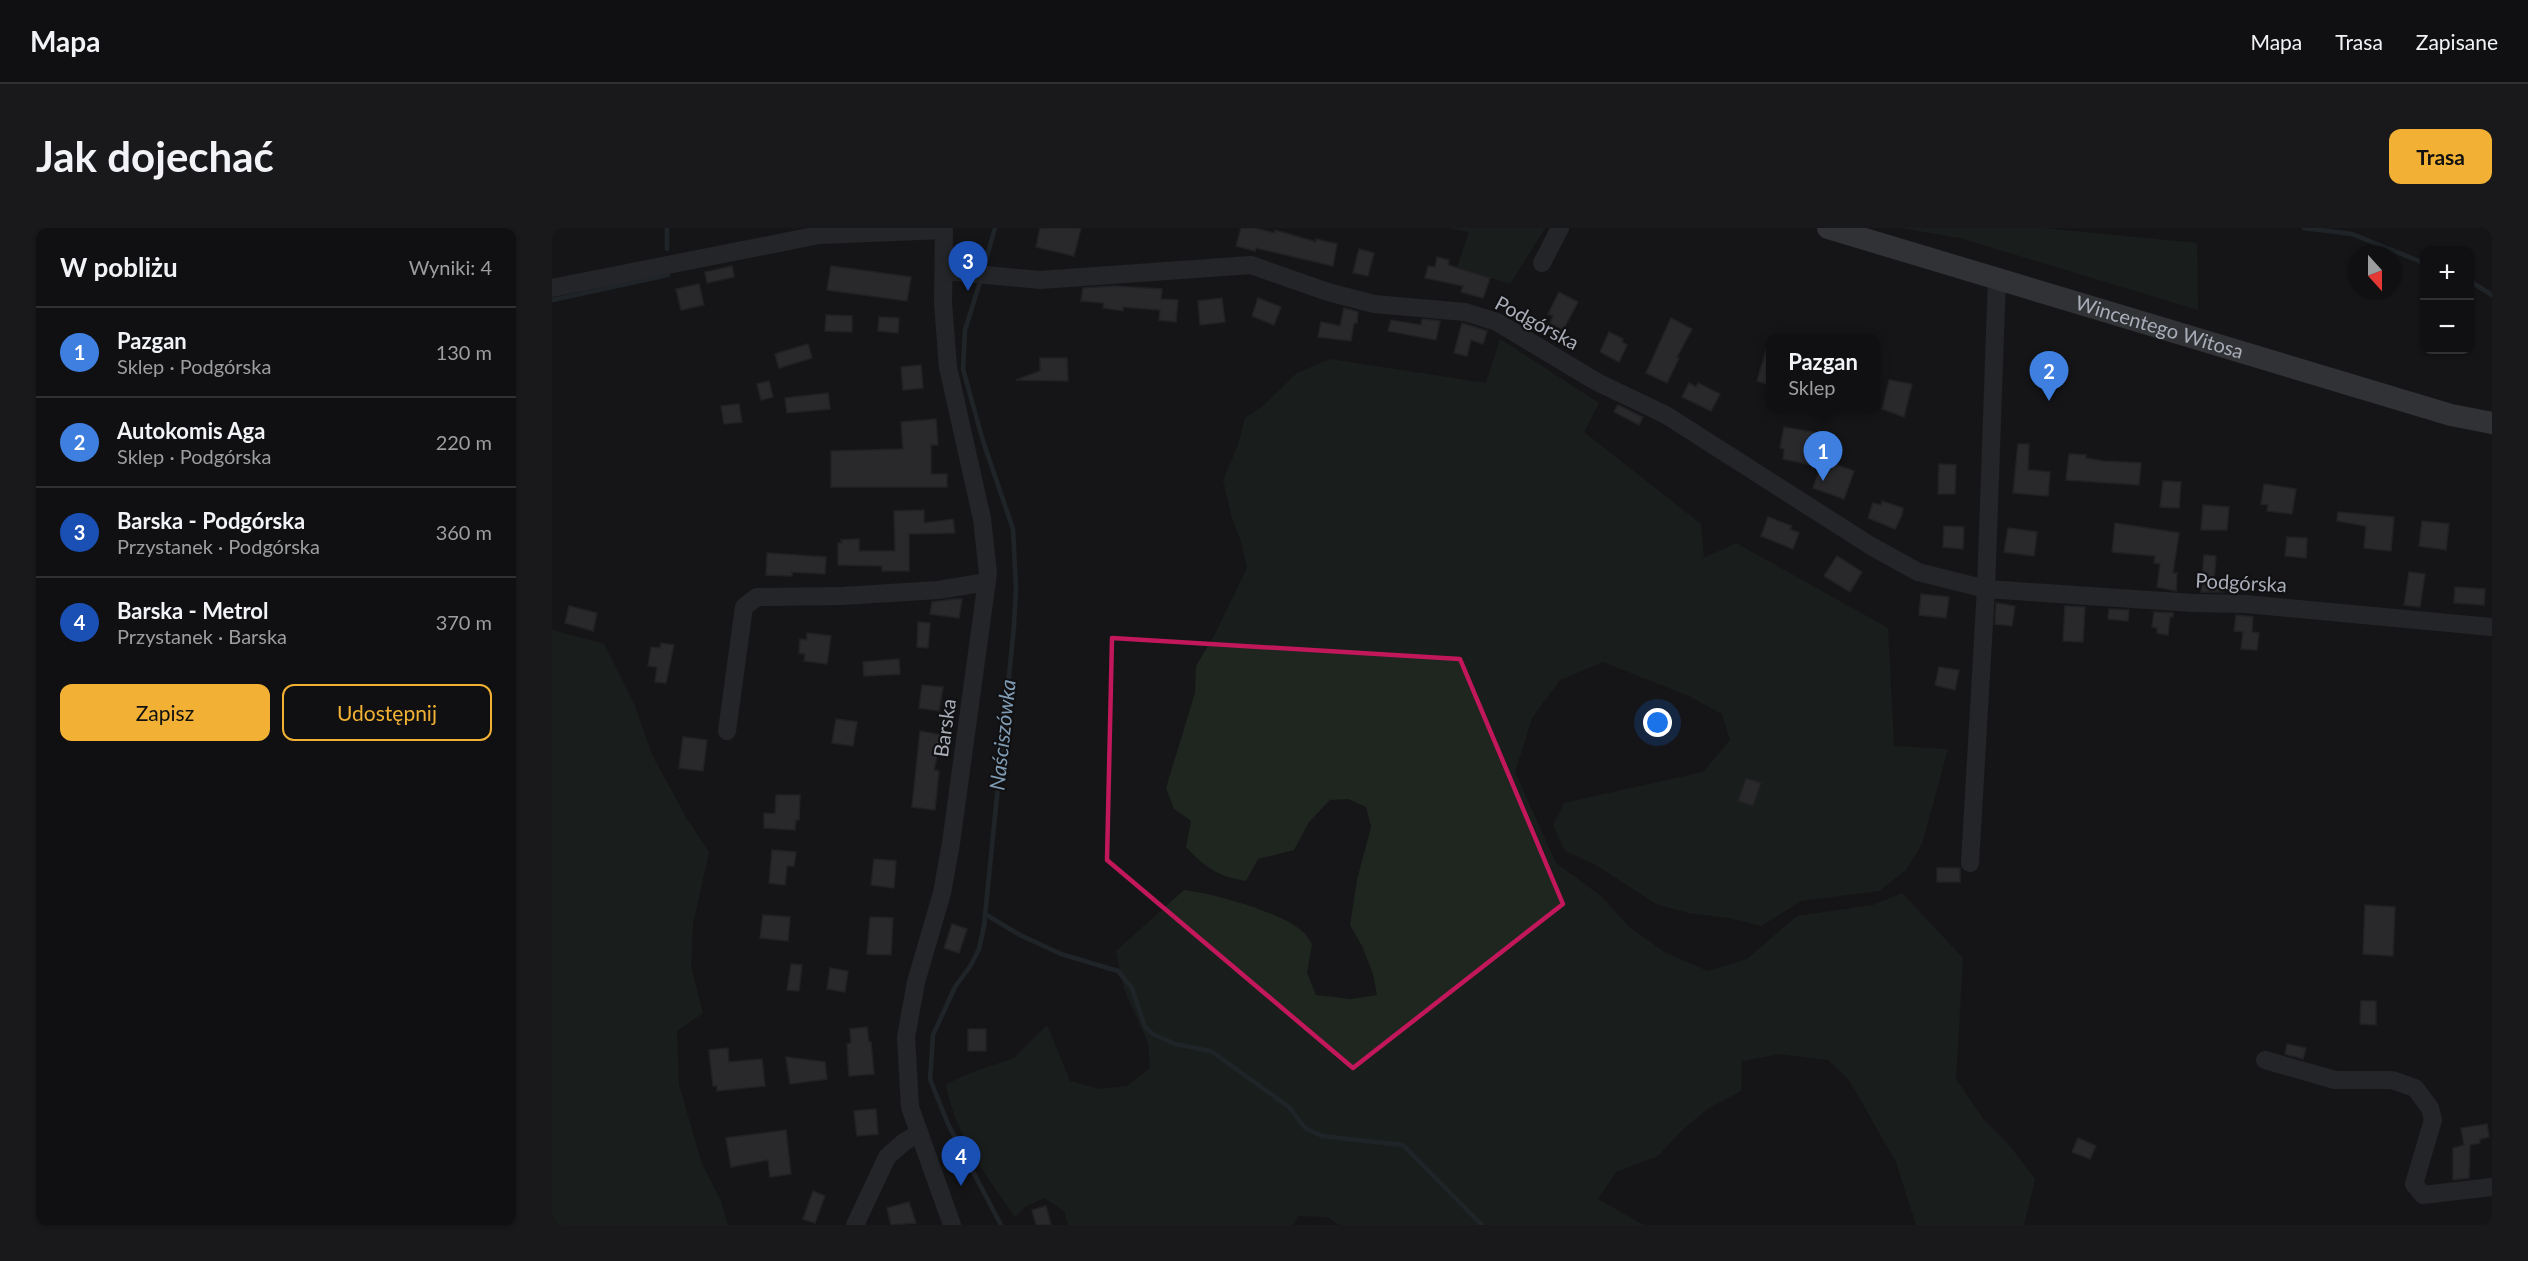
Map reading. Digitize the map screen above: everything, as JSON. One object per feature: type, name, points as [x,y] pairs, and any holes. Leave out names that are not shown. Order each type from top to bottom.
[{"type":"main road","name":"Wincentego Witosa","points":[[1828,228],[2451,415],[2492,423]]},
{"type":"street","points":[[1542,263],[1560,228]]},
{"type":"street","points":[[552,288],[819,235],[944,229]]},
{"type":"street","name":"Barska","points":[[944,229],[944,328],[948,367],[982,519],[987,553],[987,582],[951,843],[942,893],[916,982],[906,1037],[910,1107],[952,1225]]},
{"type":"street","name":"Podgórska","points":[[944,271],[1040,280],[1251,266],[1328,292],[1374,304],[1465,312],[1497,322],[1597,382],[1666,415],[1871,546],[1918,572],[1986,588],[2193,603],[2245,604],[2492,627]]},
{"type":"street","points":[[1970,863],[1986,588],[1997,277]]},
{"type":"street","points":[[727,731],[744,607],[757,597],[863,595],[938,590],[987,582]]},
{"type":"street","points":[[2265,1060],[2335,1080],[2392,1080],[2415,1088],[2430,1108],[2433,1120],[2414,1184],[2423,1195],[2492,1187]]},
{"type":"street","points":[[855,1225],[888,1157],[904,1142],[918,1134]]},
{"type":"highlighted area","points":[[1112,638],[1460,659],[1563,904],[1353,1068],[1107,860]]},
{"type":"shaded area","points":[[1448,228],[1545,228],[1510,284],[1457,267],[1469,232]]},
{"type":"shaded area","points":[[1901,228],[2042,228],[2197,243],[2198,310],[1960,238]]},
{"type":"shaded area","points":[[1500,339],[1599,403],[1584,432],[1701,524],[1704,558],[1736,543],[1888,628],[1894,746],[1948,749],[1922,844],[1906,870],[1879,891],[1801,901],[1761,926],[1729,918],[1688,913],[1656,904],[1596,865],[1565,851],[1553,825],[1564,803],[1703,772],[1730,740],[1722,714],[1689,696],[1603,662],[1560,680],[1532,718],[1515,772],[1556,863],[1601,896],[1629,927],[1666,953],[1708,971],[1747,959],[1797,916],[1873,905],[1902,893],[1963,958],[1956,1079],[1984,1120],[2010,1146],[2035,1179],[2024,1225],[1916,1225],[1896,1162],[1849,1080],[1828,1060],[1780,1054],[1742,1061],[1741,1091],[1709,1108],[1683,1129],[1658,1156],[1616,1172],[1598,1199],[1644,1225],[1339,1225],[1327,1217],[1298,1216],[1293,1225],[1068,1225],[1064,1211],[1044,1198],[1025,1207],[1015,1217],[973,1154],[956,1120],[946,1084],[1014,1058],[1047,1025],[1070,1081],[1099,1089],[1127,1086],[1150,1068],[1148,1043],[1124,989],[1116,951],[1184,890],[1212,895],[1264,911],[1294,925],[1303,932],[1312,944],[1307,973],[1316,995],[1351,999],[1377,995],[1373,974],[1362,946],[1350,925],[1357,880],[1371,827],[1366,807],[1348,799],[1330,800],[1309,822],[1294,850],[1258,859],[1246,881],[1227,877],[1213,870],[1186,847],[1191,821],[1174,809],[1166,788],[1195,693],[1196,666],[1215,634],[1247,568],[1223,480],[1238,445],[1245,418],[1263,406],[1297,373],[1330,359],[1486,383]]},
{"type":"shaded area","points":[[552,630],[604,644],[635,706],[652,755],[687,819],[709,852],[693,924],[691,967],[703,1013],[677,1031],[679,1085],[702,1164],[721,1201],[728,1225],[552,1225]]},
{"type":"building","points":[[1040,228],[1081,228],[1074,256],[1036,247]]},
{"type":"building","points":[[1241,228],[1255,228],[1275,233],[1275,230],[1316,242],[1316,239],[1337,244],[1333,266],[1256,248],[1255,251],[1236,246]]},
{"type":"building","points":[[1359,249],[1374,253],[1368,276],[1353,273]]},
{"type":"building","points":[[1437,257],[1449,260],[1448,265],[1490,278],[1483,298],[1461,292],[1463,286],[1425,278],[1428,266],[1435,267]]},
{"type":"building","points":[[732,266],[734,277],[707,283],[705,272]]},
{"type":"building","points":[[831,266],[911,277],[907,301],[827,290]]},
{"type":"building","points":[[699,284],[704,305],[681,310],[676,289]]},
{"type":"building","points":[[1114,286],[1162,289],[1161,299],[1178,300],[1176,322],[1159,320],[1160,310],[1123,307],[1123,311],[1103,308],[1104,303],[1081,301],[1083,288]]},
{"type":"building","points":[[1559,292],[1578,302],[1563,330],[1550,323],[1553,316],[1548,314]]},
{"type":"building","points":[[1222,298],[1225,322],[1200,325],[1198,301]]},
{"type":"building","points":[[1258,298],[1281,307],[1274,325],[1252,316]]},
{"type":"building","points":[[1344,308],[1358,312],[1351,341],[1318,337],[1321,322],[1340,326]]},
{"type":"building","points":[[826,315],[852,316],[852,332],[825,331]]},
{"type":"building","points":[[879,317],[899,318],[898,333],[878,331]]},
{"type":"building","points":[[1671,318],[1692,329],[1677,357],[1679,358],[1667,383],[1646,373]]},
{"type":"building","points":[[1422,319],[1440,321],[1436,340],[1388,331],[1391,320],[1421,325]]},
{"type":"building","points":[[1462,323],[1487,331],[1483,344],[1471,340],[1467,356],[1454,353]]},
{"type":"building","points":[[1609,332],[1623,339],[1622,342],[1627,345],[1619,362],[1600,352]]},
{"type":"building","points":[[808,344],[812,358],[779,368],[775,354]]},
{"type":"building","points":[[1766,350],[1766,384],[1757,381]]},
{"type":"building","points":[[1040,358],[1067,358],[1068,381],[1016,380],[1040,371]]},
{"type":"building","points":[[921,365],[923,388],[903,390],[901,367]]},
{"type":"building","points":[[1889,380],[1912,384],[1904,417],[1882,409]]},
{"type":"building","points":[[769,381],[773,397],[761,400],[757,384]]},
{"type":"building","points":[[1689,383],[1696,387],[1698,383],[1720,394],[1711,411],[1682,397]]},
{"type":"building","points":[[828,393],[830,409],[787,413],[785,398]]},
{"type":"building","points":[[739,404],[742,422],[724,424],[721,406]]},
{"type":"building","points":[[1618,405],[1643,417],[1639,425],[1614,412]]},
{"type":"building","points":[[936,419],[938,445],[931,445],[931,474],[947,474],[947,487],[831,487],[831,451],[903,449],[901,422]]},
{"type":"building","points":[[1784,427],[1818,433],[1812,465],[1783,459],[1784,449],[1780,448]]},
{"type":"building","points":[[2018,444],[2029,444],[2028,470],[2050,472],[2048,496],[2013,493]]},
{"type":"building","points":[[2069,454],[2086,455],[2086,458],[2103,461],[2141,463],[2139,485],[2066,480]]},
{"type":"building","points":[[1823,460],[1854,471],[1844,499],[1813,488]]},
{"type":"building","points":[[1939,464],[1956,465],[1955,494],[1938,494]]},
{"type":"building","points":[[2163,481],[2181,482],[2179,508],[2160,507]]},
{"type":"building","points":[[2264,484],[2296,489],[2292,514],[2267,511],[2268,505],[2261,504]]},
{"type":"building","points":[[1882,501],[1903,508],[1895,529],[1868,518],[1873,503],[1881,505]]},
{"type":"building","points":[[2203,505],[2229,507],[2227,530],[2201,530]]},
{"type":"building","points":[[924,510],[924,523],[953,519],[955,533],[909,534],[909,571],[882,571],[882,566],[838,565],[838,543],[842,543],[841,540],[859,539],[859,551],[895,551],[894,511]]},
{"type":"building","points":[[2338,512],[2394,517],[2391,551],[2364,548],[2366,526],[2337,521]]},
{"type":"building","points":[[1768,517],[1792,526],[1790,529],[1799,533],[1793,549],[1761,536]]},
{"type":"building","points":[[2422,521],[2449,524],[2446,550],[2419,546]]},
{"type":"building","points":[[2115,523],[2179,533],[2173,573],[2177,573],[2176,591],[2157,587],[2160,564],[2154,563],[2155,556],[2112,552]]},
{"type":"building","points":[[1944,526],[1964,527],[1963,549],[1943,547]]},
{"type":"building","points":[[2008,528],[2037,532],[2034,556],[2004,552]]},
{"type":"building","points":[[2287,537],[2307,538],[2306,558],[2285,556]]},
{"type":"building","points":[[767,553],[826,557],[825,574],[792,572],[792,576],[766,575]]},
{"type":"building","points":[[2204,555],[2216,556],[2214,581],[2224,582],[2224,592],[2201,592]]},
{"type":"building","points":[[1837,556],[1862,572],[1850,592],[1824,576]]},
{"type":"building","points":[[2409,572],[2425,574],[2420,607],[2404,605]]},
{"type":"building","points":[[2455,587],[2485,589],[2484,605],[2454,603]]},
{"type":"building","points":[[1921,594],[1949,597],[1946,618],[1919,615]]},
{"type":"building","points":[[962,599],[959,618],[930,614],[932,602]]},
{"type":"building","points":[[1996,603],[2015,606],[2012,626],[1995,624]]},
{"type":"building","points":[[569,606],[597,613],[593,631],[565,623]]},
{"type":"building","points":[[2065,606],[2085,607],[2083,642],[2063,641]]},
{"type":"building","points":[[2109,609],[2129,610],[2128,621],[2108,619]]},
{"type":"building","points":[[2154,612],[2173,613],[2173,617],[2170,617],[2168,635],[2157,633],[2157,628],[2152,627]]},
{"type":"building","points":[[2236,615],[2253,617],[2252,632],[2259,633],[2257,650],[2241,649],[2243,632],[2234,631]]},
{"type":"building","points":[[918,622],[930,623],[928,648],[917,647]]},
{"type":"building","points":[[807,633],[831,636],[827,664],[804,661],[805,654],[799,653],[800,639],[807,640]]},
{"type":"building","points":[[661,643],[674,645],[666,683],[655,682],[657,667],[648,666],[651,647],[660,648]]},
{"type":"building","points":[[899,659],[900,674],[864,676],[863,662]]},
{"type":"building","points":[[1939,667],[1959,670],[1955,690],[1935,685]]},
{"type":"building","points":[[922,685],[943,687],[939,711],[919,708]]},
{"type":"building","points":[[836,719],[857,722],[853,746],[832,743]]},
{"type":"building","points":[[920,731],[942,735],[934,770],[939,771],[935,810],[912,807]]},
{"type":"building","points":[[683,737],[707,740],[703,771],[679,768]]},
{"type":"building","points":[[1746,778],[1761,783],[1753,806],[1738,801]]},
{"type":"building","points":[[776,795],[800,795],[799,820],[796,820],[795,830],[764,828],[764,813],[775,814]]},
{"type":"building","points":[[772,850],[796,852],[794,866],[787,866],[785,885],[769,883]]},
{"type":"building","points":[[874,859],[896,861],[894,888],[871,885]]},
{"type":"building","points":[[1937,868],[1960,868],[1960,882],[1937,882]]},
{"type":"building","points":[[2365,905],[2395,907],[2393,956],[2363,954]]},
{"type":"building","points":[[763,915],[790,917],[788,941],[760,938]]},
{"type":"building","points":[[870,917],[893,918],[891,955],[867,954]]},
{"type":"building","points":[[952,924],[967,929],[959,953],[944,948]]},
{"type":"building","points":[[791,964],[802,965],[799,991],[787,990]]},
{"type":"building","points":[[830,968],[848,971],[845,992],[827,989]]},
{"type":"building","points":[[2361,1001],[2376,1001],[2376,1025],[2360,1024]]},
{"type":"building","points":[[867,1027],[874,1074],[849,1076],[847,1044],[851,1043],[850,1029]]},
{"type":"building","points":[[968,1029],[986,1029],[986,1051],[968,1051]]},
{"type":"building","points":[[2287,1044],[2306,1048],[2303,1059],[2285,1054]]},
{"type":"building","points":[[728,1048],[729,1062],[762,1059],[765,1086],[717,1091],[717,1086],[713,1086],[709,1050]]},
{"type":"building","points":[[786,1057],[825,1062],[827,1079],[790,1084]]},
{"type":"building","points":[[876,1109],[878,1134],[857,1136],[854,1111]]},
{"type":"building","points":[[2487,1124],[2489,1137],[2480,1139],[2480,1143],[2470,1145],[2469,1178],[2453,1180],[2453,1148],[2464,1145],[2461,1128]]},
{"type":"building","points":[[786,1130],[791,1174],[770,1177],[768,1160],[731,1167],[726,1138]]},
{"type":"building","points":[[2078,1138],[2096,1146],[2090,1159],[2072,1152]]},
{"type":"building","points":[[813,1191],[825,1196],[815,1223],[803,1219]]},
{"type":"building","points":[[909,1202],[916,1223],[891,1225],[887,1208]]},
{"type":"building","points":[[1046,1206],[1051,1225],[1036,1225],[1032,1210]]},
{"type":"waterway","points":[[667,228],[667,249]]},
{"type":"waterway","name":"Naściszówka","points":[[983,271],[995,228]]},
{"type":"waterway","points":[[2304,228],[2352,234],[2420,261]]},
{"type":"waterway","points":[[552,300],[668,275]]},
{"type":"waterway","name":"Naściszówka","points":[[981,279],[965,330],[963,369],[983,441],[1013,529],[1016,588],[1014,626],[984,926],[979,949],[955,987],[933,1035],[930,1079],[948,1124],[1001,1225]]},
{"type":"waterway","points":[[2474,284],[2492,295]]},
{"type":"waterway","points":[[985,914],[1020,935],[1061,954],[1118,971],[1132,988],[1145,1027],[1153,1034],[1175,1044],[1211,1051],[1289,1107],[1305,1128],[1322,1136],[1403,1145],[1482,1225]]},
{"type":"place","name":"Barska - Podgórska","points":[[968,291]]},
{"type":"place","name":"Autokomis Aga","points":[[2049,401]]},
{"type":"place","name":"Pazgan","points":[[1823,481]]},
{"type":"place","name":"Barska - Metrol","points":[[961,1186]]}]
